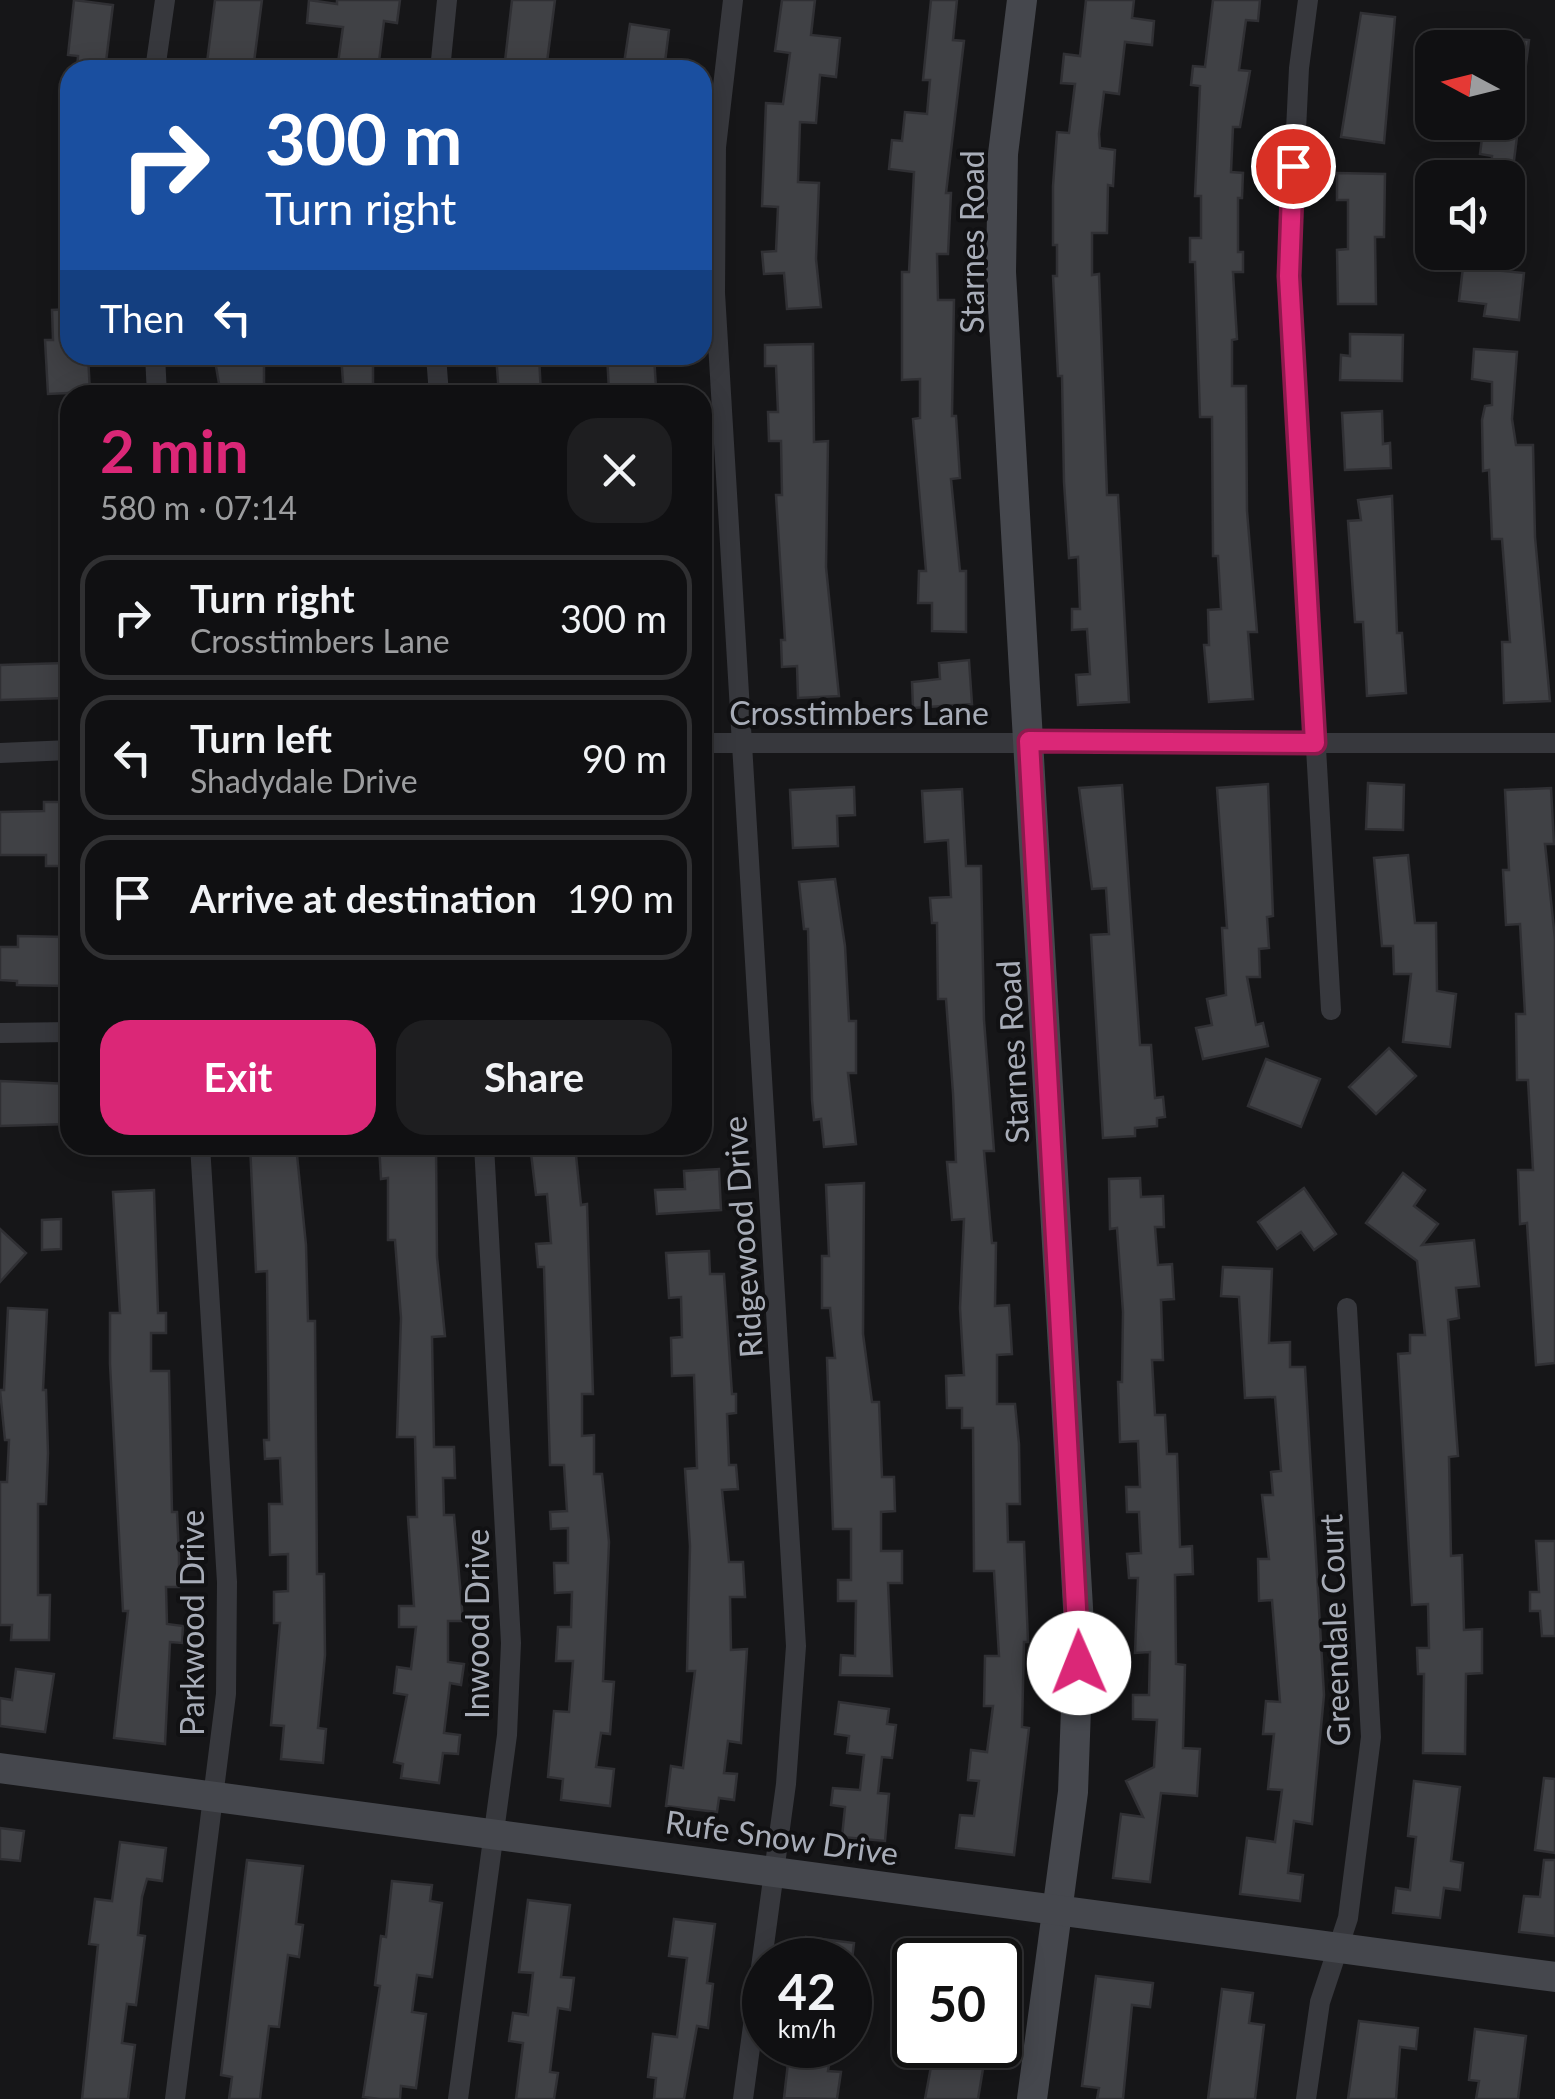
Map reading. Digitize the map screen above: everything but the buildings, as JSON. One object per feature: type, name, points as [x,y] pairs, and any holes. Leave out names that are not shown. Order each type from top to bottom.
[{"type":"main road","name":"Starnes Road","points":[[1022,0],[1003,154],[1002,272],[1079,1626],[1074,1792],[1032,2099]]},
{"type":"main road","name":"Rufe Snow Drive","points":[[0,1768],[1555,1977]]},
{"type":"street","points":[[157,60],[164,0]]},
{"type":"street","points":[[441,60],[447,0]]},
{"type":"street","name":"Ridgewood Drive","points":[[733,0],[716,146],[714,220],[796,1646],[794,1714],[743,2099]]},
{"type":"street","points":[[1308,0],[1299,68],[1289,276],[1331,1010]]},
{"type":"street","name":"Crosstimbers Lane","points":[[712,743],[1555,743]]},
{"type":"street","points":[[0,753],[60,750]]},
{"type":"street","points":[[0,1033],[60,1032]]},
{"type":"street","name":"Parkwood Drive","points":[[175,2099],[226,1694],[228,1582],[201,1155]]},
{"type":"street","name":"Inwood Drive","points":[[458,2099],[507,1735],[512,1644],[485,1155]]},
{"type":"street","name":"Greendale Court","points":[[1306,2099],[1320,2002],[1348,1918],[1371,1737],[1347,1308]]},
{"type":"route","points":[[1079,1663],[1029,741],[1315,743],[1289,276],[1293,166]]}]
